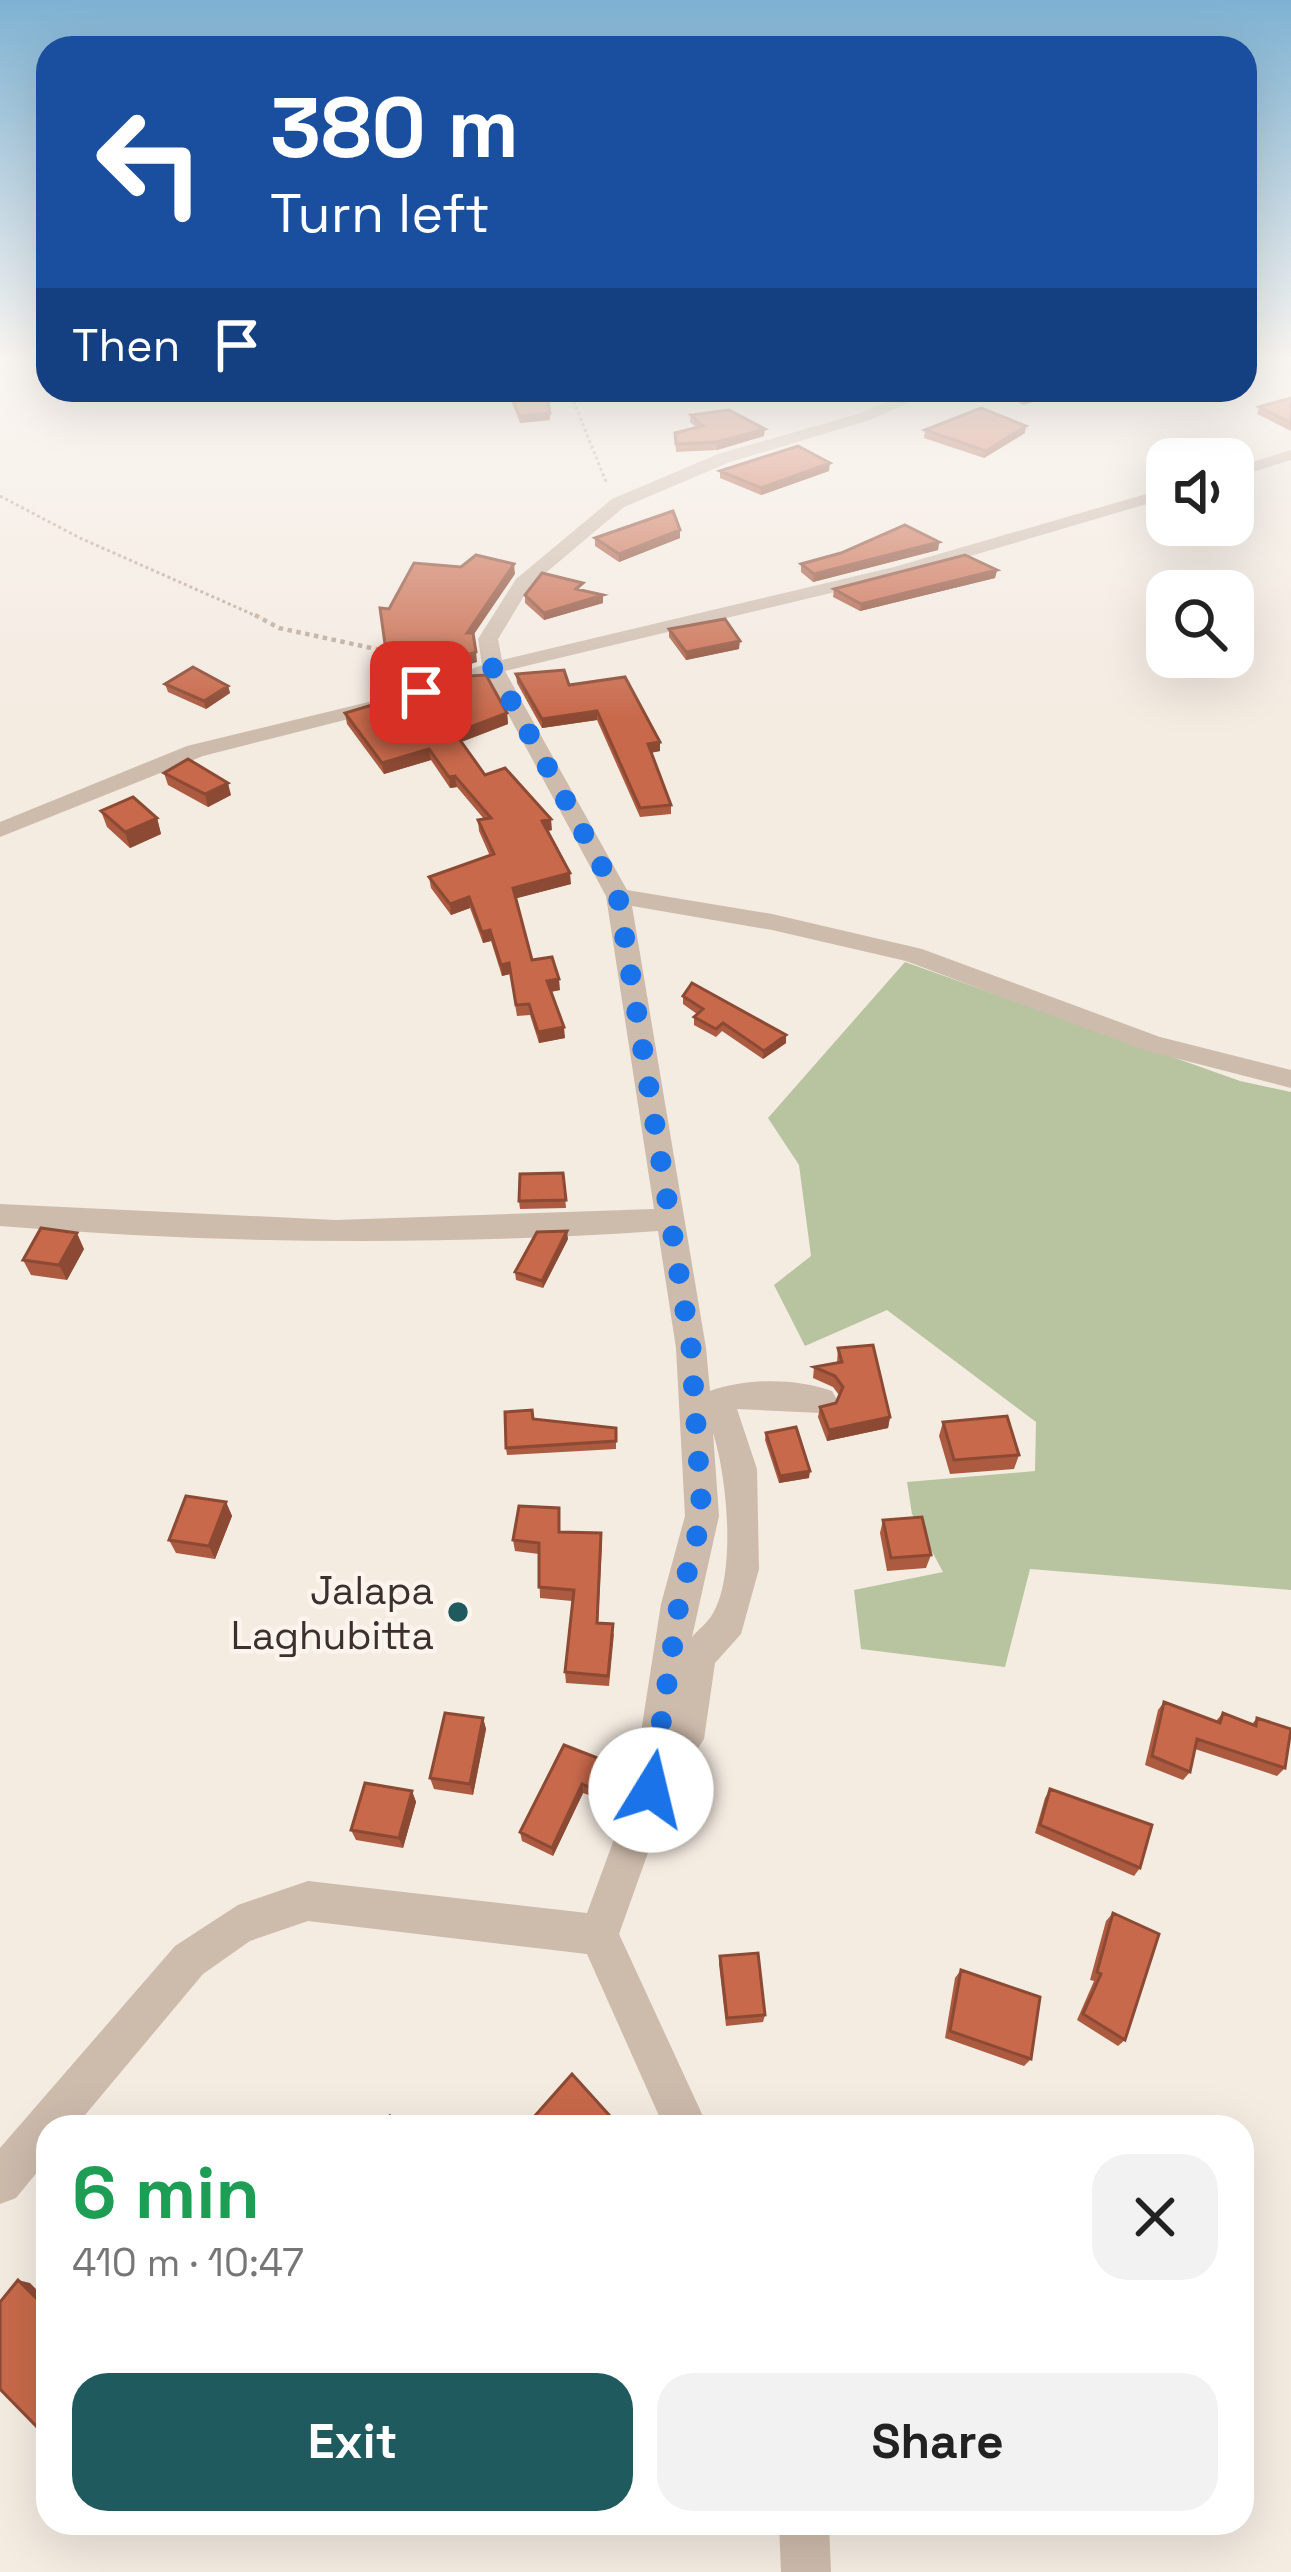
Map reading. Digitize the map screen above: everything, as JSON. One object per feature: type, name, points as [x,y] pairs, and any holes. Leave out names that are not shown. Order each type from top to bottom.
[{"type":"street","points":[[677,478],[618,503],[523,583],[488,639],[493,668],[618,896],[691,1348],[702,1516],[679,1604],[651,1790],[599,1935],[681,2115]]},
{"type":"street","points":[[0,830],[195,751],[387,703],[493,668],[899,571],[1146,499]]},
{"type":"street","points":[[618,896],[772,922],[913,955],[1153,1044],[1291,1079]]},
{"type":"street","points":[[0,1214],[140,1226],[350,1231],[671,1219]]},
{"type":"street","points":[[651,1790],[685,1739],[698,1656],[730,1622],[742,1569],[741,1469],[718,1401],[746,1391],[821,1400]]},
{"type":"street","points":[[57,2115],[189,1960],[238,1925],[308,1901],[599,1935]]},
{"type":"street","points":[[0,2182],[36,2140]]},
{"type":"street","points":[[804,2535],[806,2572]]},
{"type":"path","points":[[607,478],[618,503]]},
{"type":"path","points":[[0,496],[80,538],[225,599],[279,628],[397,652]]},
{"type":"green space","points":[[905,962],[1240,1081],[1291,1092],[1291,1590],[1030,1569],[1005,1667],[861,1649],[854,1590],[943,1572],[912,1514],[907,1482],[1035,1471],[1036,1422],[887,1310],[805,1346],[774,1285],[811,1256],[799,1165],[768,1118]]},
{"type":"building","points":[[737,478],[789,478],[761,488]]},
{"type":"building","points":[[673,511],[680,530],[619,554],[595,538]]},
{"type":"building","points":[[905,525],[939,542],[814,574],[801,564],[841,553]]},
{"type":"building","points":[[476,555],[514,564],[467,633],[473,633],[476,652],[390,680],[380,608],[389,609],[414,563],[461,567]]},
{"type":"building","points":[[965,555],[997,570],[861,604],[834,589]]},
{"type":"building","points":[[542,573],[583,583],[576,589],[603,595],[544,613],[525,595]]},
{"type":"building","points":[[725,619],[740,641],[686,652],[669,629]]},
{"type":"building","points":[[193,667],[228,686],[204,701],[165,684]]},
{"type":"building","points":[[564,670],[569,685],[625,677],[660,742],[648,744],[671,805],[640,808],[597,711],[542,719],[516,674]]},
{"type":"building","points":[[486,675],[507,713],[455,733],[485,775],[505,768],[551,819],[542,821],[570,873],[513,888],[532,960],[552,957],[559,979],[547,981],[564,1027],[538,1032],[529,1004],[516,1005],[509,963],[501,965],[490,930],[482,932],[469,897],[450,904],[429,877],[494,854],[478,820],[491,818],[455,776],[449,777],[429,749],[382,763],[345,713]]},
{"type":"building","points":[[188,759],[228,783],[205,794],[164,773]]},
{"type":"building","points":[[133,797],[157,818],[125,832],[101,811]]},
{"type":"building","points":[[692,983],[786,1035],[764,1051],[723,1023],[716,1029],[694,1017],[703,1009],[683,996]]},
{"type":"building","points":[[563,1173],[566,1200],[519,1201],[520,1174]]},
{"type":"building","points":[[41,1228],[77,1233],[59,1265],[23,1260]]},
{"type":"building","points":[[567,1231],[542,1281],[515,1272],[537,1232]]},
{"type":"building","points":[[873,1345],[890,1417],[829,1430],[820,1407],[836,1403],[843,1387],[835,1376],[814,1367],[842,1362],[838,1348]]},
{"type":"building","points":[[532,1410],[533,1419],[616,1428],[616,1441],[506,1448],[505,1412]]},
{"type":"building","points":[[1007,1416],[1019,1455],[954,1460],[943,1422]]},
{"type":"building","points":[[796,1427],[810,1471],[780,1476],[766,1433]]},
{"type":"building","points":[[186,1496],[226,1502],[209,1546],[169,1540]]},
{"type":"building","points":[[519,1506],[559,1508],[559,1532],[601,1533],[597,1623],[613,1624],[608,1676],[565,1672],[574,1590],[539,1587],[539,1543],[513,1540]]},
{"type":"building","points":[[922,1517],[931,1555],[891,1558],[883,1520]]},
{"type":"building","points":[[1164,1702],[1220,1723],[1223,1713],[1256,1726],[1257,1718],[1291,1729],[1285,1768],[1197,1739],[1190,1772],[1152,1756]]},
{"type":"building","points":[[445,1713],[483,1718],[470,1784],[430,1778]]},
{"type":"building","points":[[564,1745],[603,1760],[591,1788],[582,1784],[552,1848],[520,1832]]},
{"type":"building","points":[[365,1783],[412,1791],[399,1838],[351,1830]]},
{"type":"building","points":[[1050,1789],[1152,1825],[1140,1868],[1040,1825]]},
{"type":"building","points":[[1113,1913],[1159,1934],[1125,2040],[1083,2014],[1101,1974],[1097,1972]]},
{"type":"building","points":[[758,1953],[765,2015],[727,2018],[720,1956]]},
{"type":"building","points":[[961,1970],[1040,1997],[1031,2059],[950,2031]]},
{"type":"building","points":[[572,2074],[609,2115],[536,2115]]},
{"type":"building","points":[[18,2280],[36,2298],[36,2426],[0,2389],[0,2302]]},
{"type":"place","name":"Jalapa Laghubitta","points":[[458,1612]]},
{"type":"route","points":[[421,692],[493,668],[618,896],[691,1348],[702,1516],[679,1604],[651,1790]]}]
